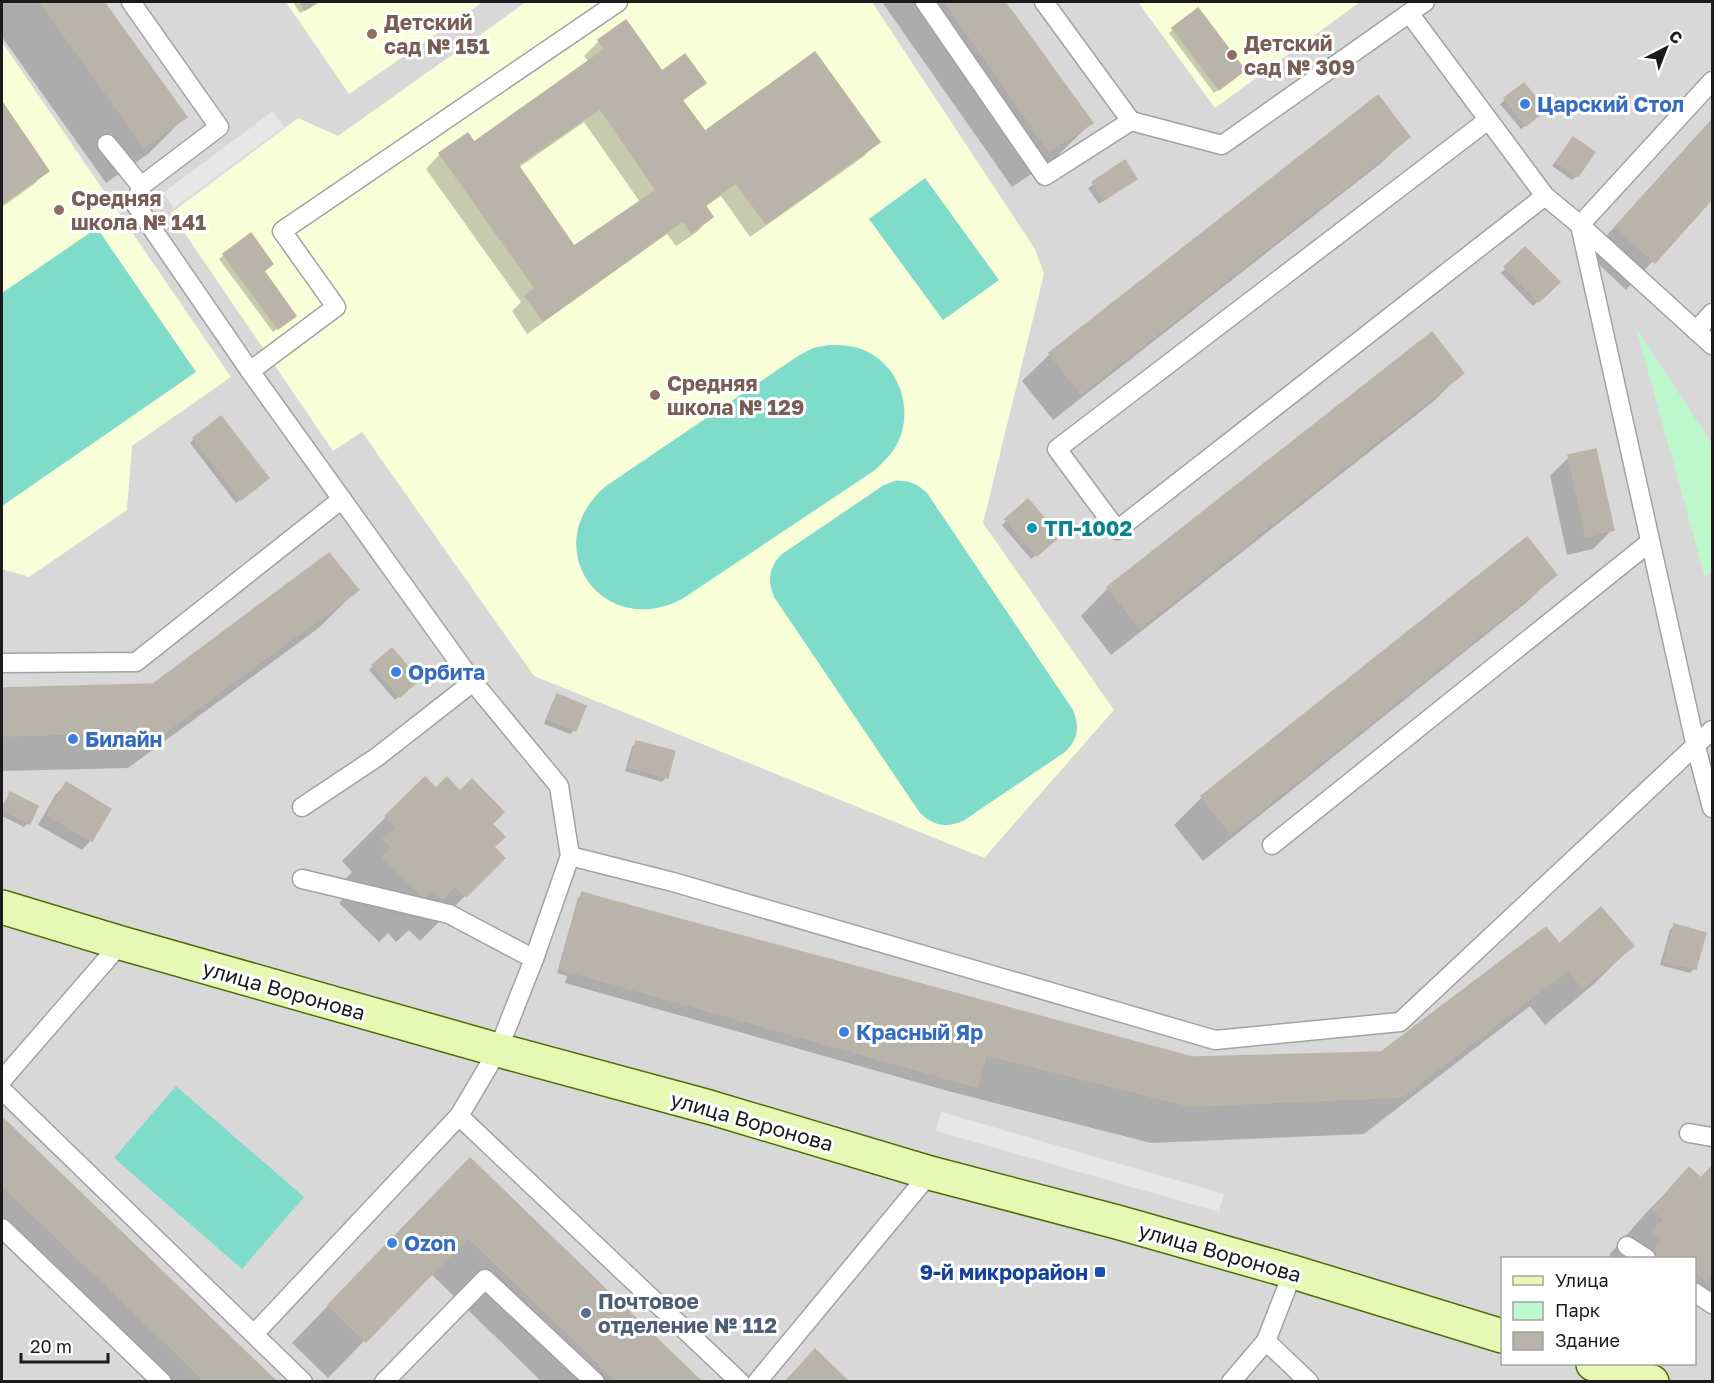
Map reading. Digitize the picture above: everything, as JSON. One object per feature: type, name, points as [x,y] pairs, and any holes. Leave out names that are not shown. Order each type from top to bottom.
[{"type":"main road","name":"улица Воронова","points":[[2,907],[498,1050],[709,1107],[930,1173],[1117,1222],[1293,1272],[1501,1335]]},
{"type":"main road","points":[[1596,1365],[1652,1382]]},
{"type":"lane","points":[[131,2],[219,127],[141,186],[136,205],[250,371],[473,682],[559,786],[570,856],[534,959],[498,1050],[459,1116],[254,1334]]},
{"type":"lane","points":[[250,371],[336,307],[282,231],[618,2]]},
{"type":"lane","points":[[925,2],[1045,176],[1131,122]]},
{"type":"lane","points":[[1044,2],[1131,122],[1222,145],[1425,2]]},
{"type":"lane","points":[[1409,13],[1545,196],[1581,225],[1713,345]]},
{"type":"lane","points":[[1581,225],[1713,81]]},
{"type":"lane","points":[[1488,120],[1058,449],[1117,530],[1545,196]]},
{"type":"lane","points":[[107,144],[141,186]]},
{"type":"lane","points":[[1581,225],[1696,747],[1713,808]]},
{"type":"lane","points":[[1696,331],[1713,313]]},
{"type":"lane","points":[[2,663],[136,662],[342,499]]},
{"type":"lane","points":[[1272,845],[1650,542]]},
{"type":"lane","points":[[302,807],[377,757],[473,682]]},
{"type":"lane","points":[[570,856],[673,882],[1215,1040],[1377,1025],[1400,1022],[1713,730]]},
{"type":"lane","points":[[302,879],[449,914],[534,959]]},
{"type":"lane","points":[[2,1080],[121,943]]},
{"type":"lane","points":[[2,1090],[303,1382]]},
{"type":"lane","points":[[459,1116],[740,1382]]},
{"type":"lane","points":[[1689,1133],[1713,1137]]},
{"type":"lane","points":[[757,1382],[930,1173]]},
{"type":"lane","points":[[2,1228],[162,1382]]},
{"type":"lane","points":[[1627,1246],[1644,1257]]},
{"type":"lane","points":[[1230,1382],[1266,1341],[1293,1272]]},
{"type":"lane","points":[[384,1382],[485,1279],[595,1382]]},
{"type":"lane","points":[[1696,1293],[1713,1304]]},
{"type":"lane","points":[[1266,1341],[1309,1382]]},
{"type":"shaded area","points":[[2,2],[1712,2],[1712,1381],[2,1382]]},
{"type":"shaded area","name":"Детский сад № 151","points":[[286,2],[483,2],[349,94]]},
{"type":"shaded area","name":"Средняя школа № 129","points":[[526,2],[872,2],[1035,249],[1044,274],[983,523],[1114,710],[984,858],[534,676],[362,432],[333,451],[171,213],[298,118],[338,136]]},
{"type":"shaded area","name":"Детский сад № 309","points":[[1138,2],[1360,2],[1215,108]]},
{"type":"shaded area","name":"Средняя школа № 141","points":[[2,42],[231,377],[132,446],[127,510],[29,577],[2,569]]},
{"type":"shaded area","points":[[273,111],[284,127],[174,208],[163,193]]},
{"type":"shaded area","points":[[925,178],[999,280],[943,320],[869,219]]},
{"type":"shaded area","points":[[97,228],[196,372],[2,506],[2,293]]},
{"type":"shaded area","points":[[829,345],[861,349],[885,365],[894,376],[904,403],[904,418],[902,432],[889,455],[875,470],[682,599],[653,609],[626,607],[604,597],[587,580],[578,559],[577,534],[586,510],[606,486],[798,356],[813,348]]},
{"type":"shaded area","points":[[895,481],[912,483],[927,493],[1073,710],[1077,722],[1073,742],[1065,752],[963,821],[951,825],[940,825],[920,813],[774,597],[770,585],[770,574],[782,554],[884,485]]},
{"type":"shaded area","points":[[176,1086],[304,1197],[242,1269],[114,1158]]},
{"type":"shaded area","points":[[941,1112],[1224,1194],[1219,1212],[936,1131]]},
{"type":"green space","points":[[1636,328],[1712,444],[1712,571],[1705,577]]},
{"type":"building","points":[[40,2],[104,2],[187,117],[144,147]]},
{"type":"building","points":[[300,2],[318,2],[305,10]]},
{"type":"building","points":[[945,2],[1005,2],[1093,123],[1049,151]]},
{"type":"building","points":[[1198,8],[1245,70],[1219,90],[1172,28]]},
{"type":"building","points":[[626,20],[662,71],[685,54],[706,83],[682,100],[705,131],[815,52],[880,142],[766,224],[736,183],[705,205],[713,217],[691,233],[683,221],[543,321],[525,296],[535,288],[439,153],[468,133],[474,142],[605,49],[598,40]],"holes":[[[600,109],[656,190],[574,246],[518,165]]]},
{"type":"building","name":"Царский Стол","points":[[1524,83],[1546,110],[1526,126],[1504,98]]},
{"type":"building","points":[[1378,95],[1410,137],[1081,394],[1049,353]]},
{"type":"building","points":[[2,102],[49,171],[2,204]]},
{"type":"building","points":[[1712,120],[1712,199],[1655,263],[1615,227]]},
{"type":"building","points":[[1573,137],[1595,152],[1578,177],[1556,162]]},
{"type":"building","points":[[1125,160],[1137,179],[1104,200],[1092,182]]},
{"type":"building","points":[[251,233],[273,264],[264,271],[296,316],[278,329],[223,254]]},
{"type":"building","points":[[1525,247],[1560,282],[1539,302],[1504,267]]},
{"type":"building","points":[[1432,332],[1464,373],[1140,628],[1107,587]]},
{"type":"building","points":[[221,416],[269,478],[241,500],[193,438]]},
{"type":"building","points":[[1596,449],[1614,530],[1586,537],[1568,455]]},
{"type":"building","name":"ТП-1002","points":[[1028,499],[1060,536],[1037,556],[1005,519]]},
{"type":"building","points":[[1527,537],[1557,575],[1231,834],[1201,796]]},
{"type":"building","points":[[329,553],[359,590],[167,731],[2,736],[2,688],[153,684]]},
{"type":"building","name":"Орбита","points":[[392,648],[419,680],[400,697],[372,665]]},
{"type":"building","points":[[557,694],[586,706],[576,731],[548,719]]},
{"type":"building","points":[[636,741],[675,751],[668,778],[629,767]]},
{"type":"building","points":[[425,777],[436,788],[447,777],[460,791],[472,779],[504,812],[492,824],[505,837],[494,847],[505,858],[466,897],[455,886],[442,899],[433,890],[424,898],[383,857],[392,848],[383,839],[396,827],[385,816]]},
{"type":"building","points":[[66,782],[111,809],[92,841],[47,815]]},
{"type":"building","points":[[10,792],[38,806],[30,824],[2,810]]},
{"type":"building","points":[[582,892],[613,901],[601,946],[986,1055],[977,1087],[560,969]]},
{"type":"building","points":[[613,901],[1192,1057],[1381,1052],[1546,927],[1559,944],[1601,907],[1634,946],[1583,988],[1568,970],[1402,1097],[1189,1106],[986,1055],[601,946]]},
{"type":"building","points":[[1674,924],[1706,933],[1696,969],[1664,961]]},
{"type":"building","points":[[2,1117],[277,1382],[206,1382],[2,1185]]},
{"type":"building","points":[[470,1158],[702,1382],[618,1382],[468,1237],[366,1342],[328,1305]]},
{"type":"building","points":[[1712,1166],[1712,1273],[1706,1280],[1696,1272],[1696,1257],[1661,1257],[1653,1251],[1662,1241],[1652,1232],[1664,1219],[1652,1209],[1689,1167],[1701,1178]]},
{"type":"building","points":[[815,1349],[849,1382],[785,1382]]},
{"type":"place","name":"Детский сад № 151","points":[[372,34]]},
{"type":"place","name":"Детский сад № 309","points":[[1232,55]]},
{"type":"place","name":"Царский Стол","points":[[1525,104]]},
{"type":"place","name":"Средняя школа № 141","points":[[59,210]]},
{"type":"place","name":"Средняя школа № 129","points":[[655,395]]},
{"type":"place","name":"ТП-1002","points":[[1032,528]]},
{"type":"place","name":"Орбита","points":[[396,672]]},
{"type":"place","name":"Билайн","points":[[73,739]]},
{"type":"place","name":"Красный Яр","points":[[844,1032]]},
{"type":"place","name":"Ozon","points":[[392,1243]]},
{"type":"place","name":"9-й микрорайон","points":[[1100,1272]]},
{"type":"place","name":"Почтовое отделение № 112","points":[[586,1313]]}]
